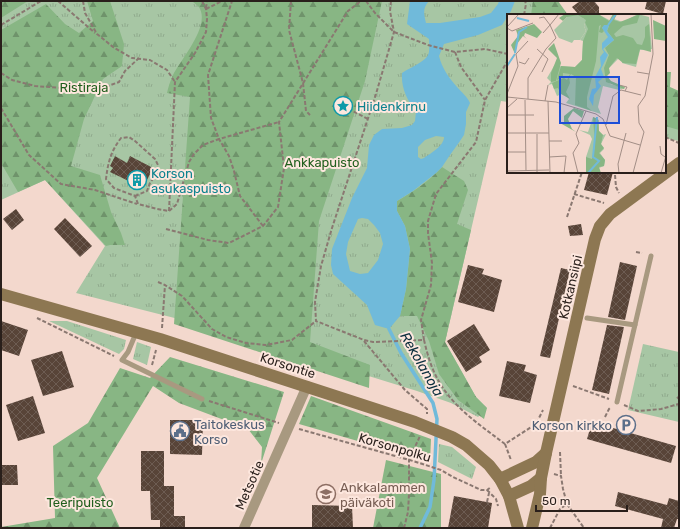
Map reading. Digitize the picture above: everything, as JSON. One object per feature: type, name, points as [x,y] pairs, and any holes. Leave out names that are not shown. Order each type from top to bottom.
[{"type":"main road","name":"Kotkansiipi","points":[[666,173],[679,163]]},
{"type":"main road","name":"Kotkansiipi","points":[[532,528],[546,475],[546,453],[595,240],[600,226],[610,214],[665,173]]},
{"type":"main road","name":"Korsontie","points":[[1,294],[160,339],[422,424],[452,437],[466,445],[489,465],[496,483],[509,496],[518,528]]},
{"type":"main road","points":[[496,483],[536,462],[546,453]]},
{"type":"main road","points":[[509,496],[531,486],[546,475]]},
{"type":"street","name":"Metsotie","points":[[244,528],[307,386]]},
{"type":"lane","points":[[617,402],[651,256]]},
{"type":"lane","points":[[587,318],[635,326]]},
{"type":"lane","points":[[136,333],[128,352],[122,360],[202,399]]},
{"type":"path","points":[[1,25],[41,1]]},
{"type":"path","points":[[58,1],[113,47],[132,58],[150,60],[167,70],[175,82]]},
{"type":"path","points":[[83,1],[85,14],[97,34]]},
{"type":"path","points":[[202,1],[206,9]]},
{"type":"path","points":[[169,211],[175,82],[196,53],[206,32],[207,1]]},
{"type":"path","points":[[206,9],[222,1]]},
{"type":"path","points":[[232,1],[208,75],[211,118],[219,139],[229,156],[240,196],[263,226]]},
{"type":"path","points":[[290,1],[289,30],[303,83],[306,111],[310,115]]},
{"type":"path","points":[[166,229],[208,240],[229,243],[263,226],[278,207],[284,168],[279,122],[348,11],[361,1]]},
{"type":"path","points":[[366,1],[375,13],[394,32],[428,45],[455,52],[485,50],[507,54]]},
{"type":"path","points":[[316,321],[315,302],[321,266],[376,94],[394,32],[390,11],[391,1]]},
{"type":"path","points":[[524,14],[525,1]]},
{"type":"path","points":[[455,52],[461,67],[485,100]]},
{"type":"path","points":[[1,73],[12,80],[35,86],[89,90],[120,82],[125,71],[139,58]]},
{"type":"path","points":[[507,62],[485,100],[476,142],[436,194],[428,221],[432,263],[431,285],[421,320],[424,340],[437,378],[445,391],[463,411],[505,444],[511,460]]},
{"type":"path","points":[[343,106],[368,119]]},
{"type":"path","points":[[1,108],[29,155],[61,184],[95,190],[138,204],[169,211]]},
{"type":"path","points":[[169,211],[177,204],[189,162],[202,145],[279,122]]},
{"type":"path","points":[[135,196],[147,191],[150,182],[157,172],[158,165],[155,159],[135,141],[129,137],[121,138],[114,147],[107,166],[106,179],[114,188],[135,196],[138,204]]},
{"type":"path","points":[[666,137],[679,143]]},
{"type":"path","points":[[568,217],[582,173]]},
{"type":"path","points":[[615,175],[616,187],[620,196]]},
{"type":"path","points":[[574,194],[602,202],[607,205]]},
{"type":"path","points":[[158,282],[166,285],[182,296],[212,329],[226,337],[246,343],[266,345],[292,340],[316,321]]},
{"type":"path","points":[[37,318],[122,360]]},
{"type":"path","points":[[316,321],[364,340],[373,342],[424,340]]},
{"type":"path","points":[[364,340],[405,390],[427,409],[409,460],[410,477],[408,512],[404,528]]},
{"type":"path","name":"Korsonpolku","points":[[202,399],[413,461],[441,470],[481,490],[487,490]]},
{"type":"path","points":[[605,417],[609,409],[617,402]]},
{"type":"path","points":[[505,444],[536,424],[544,405]]},
{"type":"path","points":[[546,475],[561,476],[567,504],[584,528]]},
{"type":"path","points":[[496,483],[487,490],[496,499]]},
{"type":"path","points":[[487,502],[489,493]]},
{"type":"path","points":[[550,528],[560,509],[567,504]]},
{"type":"green space","name":"Ankkapuisto","points":[[1,1],[542,1],[548,14],[507,14],[507,102],[501,101],[445,342],[476,397],[487,408],[478,417],[451,403],[417,391],[210,327],[76,293],[105,246],[45,180],[1,200]]},
{"type":"green space","points":[[1,1],[28,1],[1,18]]},
{"type":"green space","name":"Ristiraja","points":[[87,1],[110,1],[124,44],[122,66],[103,79],[84,119],[71,166],[100,175],[111,212],[125,245],[106,246],[45,180],[18,192],[1,163],[1,30],[46,4],[65,24],[79,33],[93,21]]},
{"type":"green space","points":[[192,1],[382,1],[365,81],[319,221],[310,342],[370,365],[369,388],[174,324],[190,97],[167,93],[173,75],[194,42],[201,23],[202,15],[199,7]]},
{"type":"green space","points":[[533,1],[558,1],[567,14],[531,14]]},
{"type":"green space","points":[[666,72],[671,72],[670,87],[679,91],[679,130],[666,126]]},
{"type":"green space","points":[[666,90],[679,94],[679,141],[666,138]]},
{"type":"green space","points":[[442,167],[464,181],[468,190],[457,224],[471,230],[445,342],[476,397],[487,408],[484,419],[458,400],[439,374],[429,341],[417,316],[400,316],[406,289],[410,249],[405,226],[397,211],[397,201],[421,186]]},
{"type":"green space","points":[[49,321],[67,321],[126,340],[124,349],[119,354]]},
{"type":"green space","points":[[137,342],[151,347],[147,365],[133,359]]},
{"type":"green space","points":[[643,344],[679,352],[679,422],[628,410]]},
{"type":"green space","name":"Teeripuisto","points":[[170,357],[284,392],[261,464],[262,447],[248,429],[179,403],[153,386],[97,478],[120,528],[2,528],[1,527],[55,518],[53,446],[88,423],[120,368],[150,378]]},
{"type":"green space","points":[[311,396],[431,439],[430,462],[299,424]]},
{"type":"green space","points":[[439,444],[452,447],[476,467],[472,479],[438,462]]},
{"type":"green space","points":[[386,460],[441,474],[441,528],[373,528]]},
{"type":"water","points":[[410,1],[429,1],[424,9],[426,23],[440,23],[480,17],[491,13],[499,1],[515,1],[511,11],[509,14],[507,14],[507,17],[502,25],[478,35],[444,44],[439,56],[442,65],[449,76],[470,103],[466,112],[464,135],[442,167],[413,191],[397,201],[397,211],[405,226],[410,249],[406,289],[400,316],[389,329],[375,325],[367,305],[333,274],[331,265],[332,249],[352,198],[367,168],[369,145],[374,135],[382,129],[402,128],[412,125],[415,121],[416,112],[405,94],[402,84],[402,73],[427,57],[429,52],[429,39],[407,24]],"holes":[[[436,136],[444,137],[440,146],[433,152],[424,158],[421,159],[418,157],[418,147],[425,140]],[[358,219],[368,219],[380,233],[383,244],[378,260],[368,273],[360,274],[350,271],[346,254],[348,242]]]},
{"type":"building","points":[[580,1],[594,1],[599,7],[599,14],[578,14],[572,7]]},
{"type":"building","points":[[647,1],[666,1],[663,14],[645,9]]},
{"type":"building","name":"Korson asukaspuisto","points":[[115,156],[127,163],[130,156],[153,168],[143,188],[110,172],[113,168],[110,166]]},
{"type":"building","points":[[589,173],[613,173],[607,195],[584,190]]},
{"type":"building","points":[[16,209],[24,220],[12,230],[3,219]]},
{"type":"building","points":[[65,218],[92,246],[80,257],[54,229]]},
{"type":"building","points":[[581,224],[583,235],[570,236],[568,226]]},
{"type":"building","points":[[620,262],[637,266],[625,320],[608,317]]},
{"type":"building","points":[[468,265],[484,269],[482,274],[502,280],[494,312],[458,302]]},
{"type":"building","points":[[561,268],[570,270],[550,358],[540,356]]},
{"type":"building","points":[[1,321],[28,330],[19,356],[1,350]]},
{"type":"building","points":[[474,324],[490,350],[479,357],[482,362],[466,372],[447,341]]},
{"type":"building","points":[[607,325],[624,327],[609,394],[592,390]]},
{"type":"building","points":[[62,351],[74,387],[43,396],[31,360]]},
{"type":"building","points":[[507,361],[526,365],[524,371],[537,375],[530,403],[499,396]]},
{"type":"building","points":[[33,396],[45,433],[18,441],[6,405]]},
{"type":"building","points":[[170,420],[203,420],[202,455],[170,454]]},
{"type":"building","points":[[592,422],[676,446],[671,463],[587,439]]},
{"type":"building","points":[[141,451],[164,451],[164,486],[174,486],[174,516],[185,516],[185,528],[160,528],[160,520],[151,520],[150,491],[141,491]]},
{"type":"building","points":[[1,465],[17,465],[18,485],[1,485]]},
{"type":"building","points":[[618,492],[667,505],[669,498],[679,501],[679,519],[677,519],[674,528],[661,528],[663,519],[615,506]]},
{"type":"building","points":[[454,496],[492,503],[488,528],[448,528]]},
{"type":"building","points":[[312,505],[352,506],[353,528],[312,528]]},
{"type":"waterway","name":"Rekolanoja","points":[[389,329],[401,353],[433,403],[437,419],[434,480],[430,507],[420,528]]},
{"type":"place","name":"Hiidenkirnu","points":[[343,106]]},
{"type":"place","name":"Korson asukaspuisto","points":[[137,180]]},
{"type":"place","name":"Korson kirkko","points":[[626,425]]},
{"type":"place","name":"Taitokeskus Korso","points":[[180,431]]},
{"type":"place","name":"Ankkalammen päiväkoti","points":[[326,494]]}]
